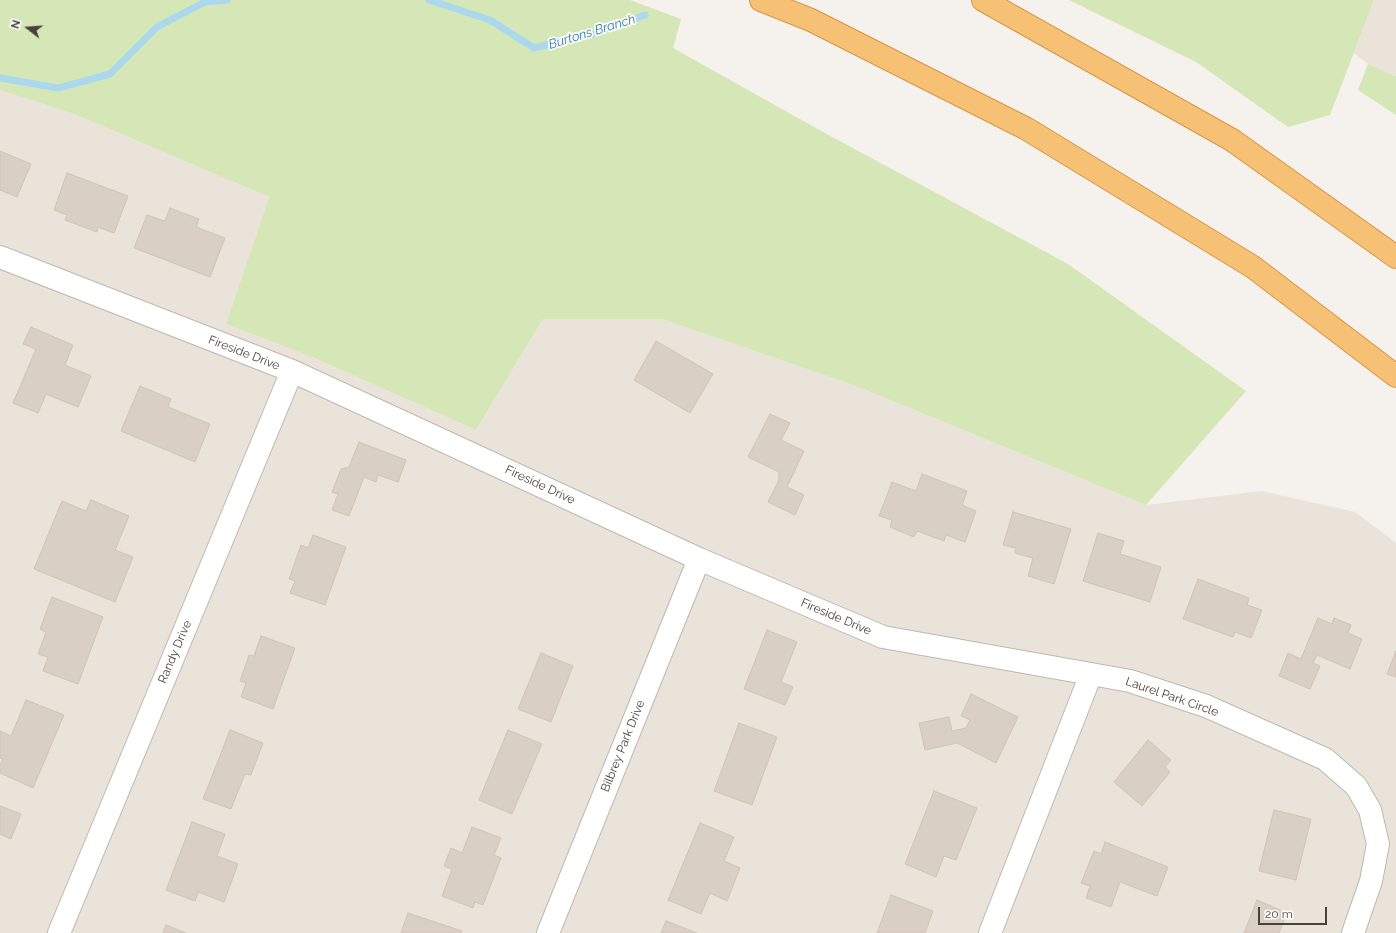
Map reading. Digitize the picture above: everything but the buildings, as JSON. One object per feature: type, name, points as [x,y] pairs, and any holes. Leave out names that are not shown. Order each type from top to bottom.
[{"type":"highway","points":[[761,0],[811,20],[1027,130],[1253,267],[1396,376]]},
{"type":"highway","points":[[984,0],[1232,140],[1396,257]]},
{"type":"street","name":"Fireside Drive","points":[[0,257],[292,371],[699,559],[883,636],[1091,674]]},
{"type":"street","name":"Randy Drive","points":[[59,933],[292,371]]},
{"type":"street","name":"Bilbrey Park Drive","points":[[548,933],[699,559]]},
{"type":"street","points":[[990,933],[1091,674]]},
{"type":"street","name":"Laurel Park Circle","points":[[1091,674],[1130,681],[1206,706],[1325,759],[1356,786],[1370,810],[1378,844],[1372,881],[1353,933]]},
{"type":"shaded area","points":[[1374,0],[1396,0],[1396,76],[1368,64],[1354,53]]},
{"type":"shaded area","points":[[0,90],[74,114],[269,197],[226,324],[312,357],[476,430],[543,319],[662,319],[856,386],[1146,505],[1262,491],[1355,512],[1396,543],[1396,933],[0,933]]},
{"type":"green space","points":[[0,0],[630,0],[681,19],[673,48],[823,132],[1068,264],[1246,391],[1146,505],[856,386],[662,319],[543,319],[476,430],[312,357],[226,324],[269,197],[74,114],[0,90]]},
{"type":"green space","points":[[1069,0],[1374,0],[1330,115],[1288,127],[1196,62]]},
{"type":"green space","points":[[1368,64],[1396,76],[1396,115],[1358,90]]},
{"type":"waterway","name":"Burtons Branch","points":[[0,78],[58,88],[110,74],[157,27],[205,2],[227,0]]},
{"type":"waterway","name":"Burtons Branch","points":[[429,0],[490,20],[534,48],[593,34],[645,15]]}]
